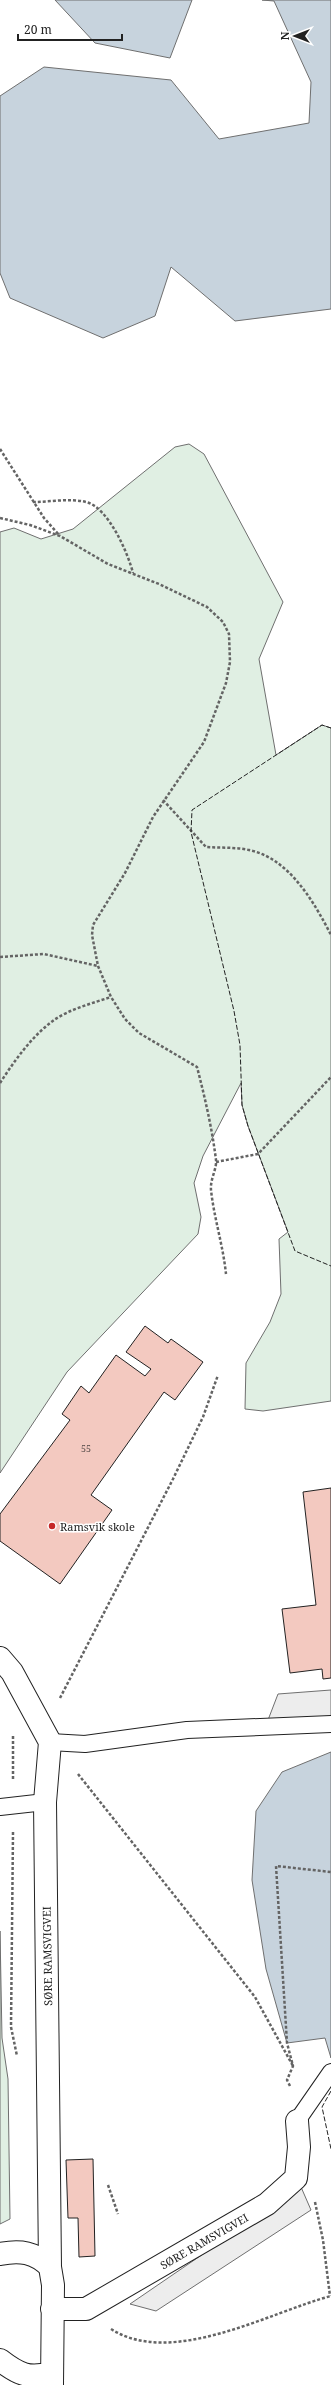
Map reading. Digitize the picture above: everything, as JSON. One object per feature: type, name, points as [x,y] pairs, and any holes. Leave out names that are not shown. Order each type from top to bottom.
[{"type":"street","points":[[0,1658],[12,1672],[36,1713],[50,1742]]},
{"type":"street","name":"SØRE RAMSVIGVEI","points":[[0,2360],[19,2379],[39,2376],[52,2378],[52,2273],[50,2267],[45,1802],[50,1742]]},
{"type":"street","points":[[296,2178],[299,2155],[297,2121]]},
{"type":"street","name":"SØRE RAMSVIGVEI","points":[[86,2309],[267,2204],[296,2178]]},
{"type":"street","points":[[0,2254],[24,2251],[41,2260],[50,2267]]},
{"type":"street","points":[[52,2309],[86,2309]]},
{"type":"lane","points":[[50,1742],[85,1744],[187,1730],[331,1724]]},
{"type":"lane","points":[[0,1807],[45,1802]]},
{"type":"lane","points":[[297,2121],[331,2072]]},
{"type":"path","points":[[0,449],[33,502],[60,536]]},
{"type":"path","points":[[33,502],[86,502],[97,507],[106,516],[129,558],[133,573]]},
{"type":"path","points":[[0,518],[30,525],[60,536],[108,564],[133,573],[207,607],[223,622],[229,634],[231,647],[226,683],[204,742],[189,766],[163,800],[124,873],[93,925],[92,946],[98,966],[111,996],[125,1019],[139,1033],[197,1067],[213,1132],[216,1162],[211,1178],[211,1188],[223,1248],[226,1274]]},
{"type":"path","points":[[163,800],[206,847],[249,850],[279,862],[315,904],[331,935]]},
{"type":"path","points":[[0,957],[44,954],[98,966]]},
{"type":"path","points":[[0,1082],[11,1065],[36,1036],[55,1019],[111,996]]},
{"type":"path","points":[[216,1162],[258,1154],[331,1077]]},
{"type":"path","points":[[36,1713],[59,1699],[203,1417],[218,1375]]},
{"type":"path","points":[[50,1742],[66,1763],[77,1771],[255,1997],[293,2066]]},
{"type":"path","points":[[288,2080],[293,2066],[287,2043],[276,1866],[331,1872]]},
{"type":"path","points":[[86,2309],[94,2318],[115,2332],[139,2340],[164,2344],[194,2340],[229,2330],[330,2296],[323,2240],[316,2204],[307,2188],[296,2178]]},
{"type":"path","points":[[108,2185],[118,2214]]},
{"type":"green space","points":[[189,444],[204,454],[283,602],[259,659],[276,755],[322,725],[331,728],[331,1401],[263,1411],[245,1409],[246,1363],[270,1322],[281,1294],[279,1239],[288,1232],[248,1126],[242,1105],[241,1083],[203,1156],[194,1183],[201,1217],[198,1234],[67,1372],[0,1473],[0,532],[14,528],[41,539],[73,529],[175,447]]},
{"type":"green space","points":[[0,1931],[2,2038],[8,2079],[10,2219],[0,2224]]},
{"type":"shaded area","points":[[55,0],[192,0],[170,58],[95,43]]},
{"type":"shaded area","points":[[262,0],[331,0],[331,309],[235,321],[171,267],[155,316],[103,338],[10,298],[0,273],[0,96],[44,67],[171,80],[219,139],[309,123],[311,82],[274,1]]},
{"type":"shaded area","points":[[331,1690],[331,1717],[268,1720],[278,1694]]},
{"type":"shaded area","points":[[331,1752],[331,2058],[325,2038],[287,2043],[266,1969],[252,1880],[256,1811],[282,1772]]},
{"type":"shaded area","points":[[301,2187],[311,2210],[156,2311],[130,2304]]},
{"type":"building","points":[[145,1326],[168,1343],[171,1339],[203,1362],[175,1400],[164,1392],[91,1495],[112,1510],[60,1584],[0,1541],[0,1514],[70,1420],[62,1414],[81,1386],[89,1393],[116,1355],[145,1376],[151,1369],[126,1352]]},
{"type":"building","points":[[331,1488],[331,1678],[323,1679],[322,1669],[290,1673],[282,1609],[316,1605],[303,1492]]},
{"type":"building","points":[[93,2159],[95,2256],[79,2257],[78,2218],[68,2218],[66,2160]]},
{"type":"fence","points":[[331,728],[322,725],[192,810],[191,832],[234,1011],[240,1045],[242,1105],[248,1126],[295,1251],[331,1266]]},
{"type":"fence","points":[[331,2091],[322,2107],[331,2149]]},
{"type":"place","name":"Ramsvik skole","points":[[52,1526]]}]
